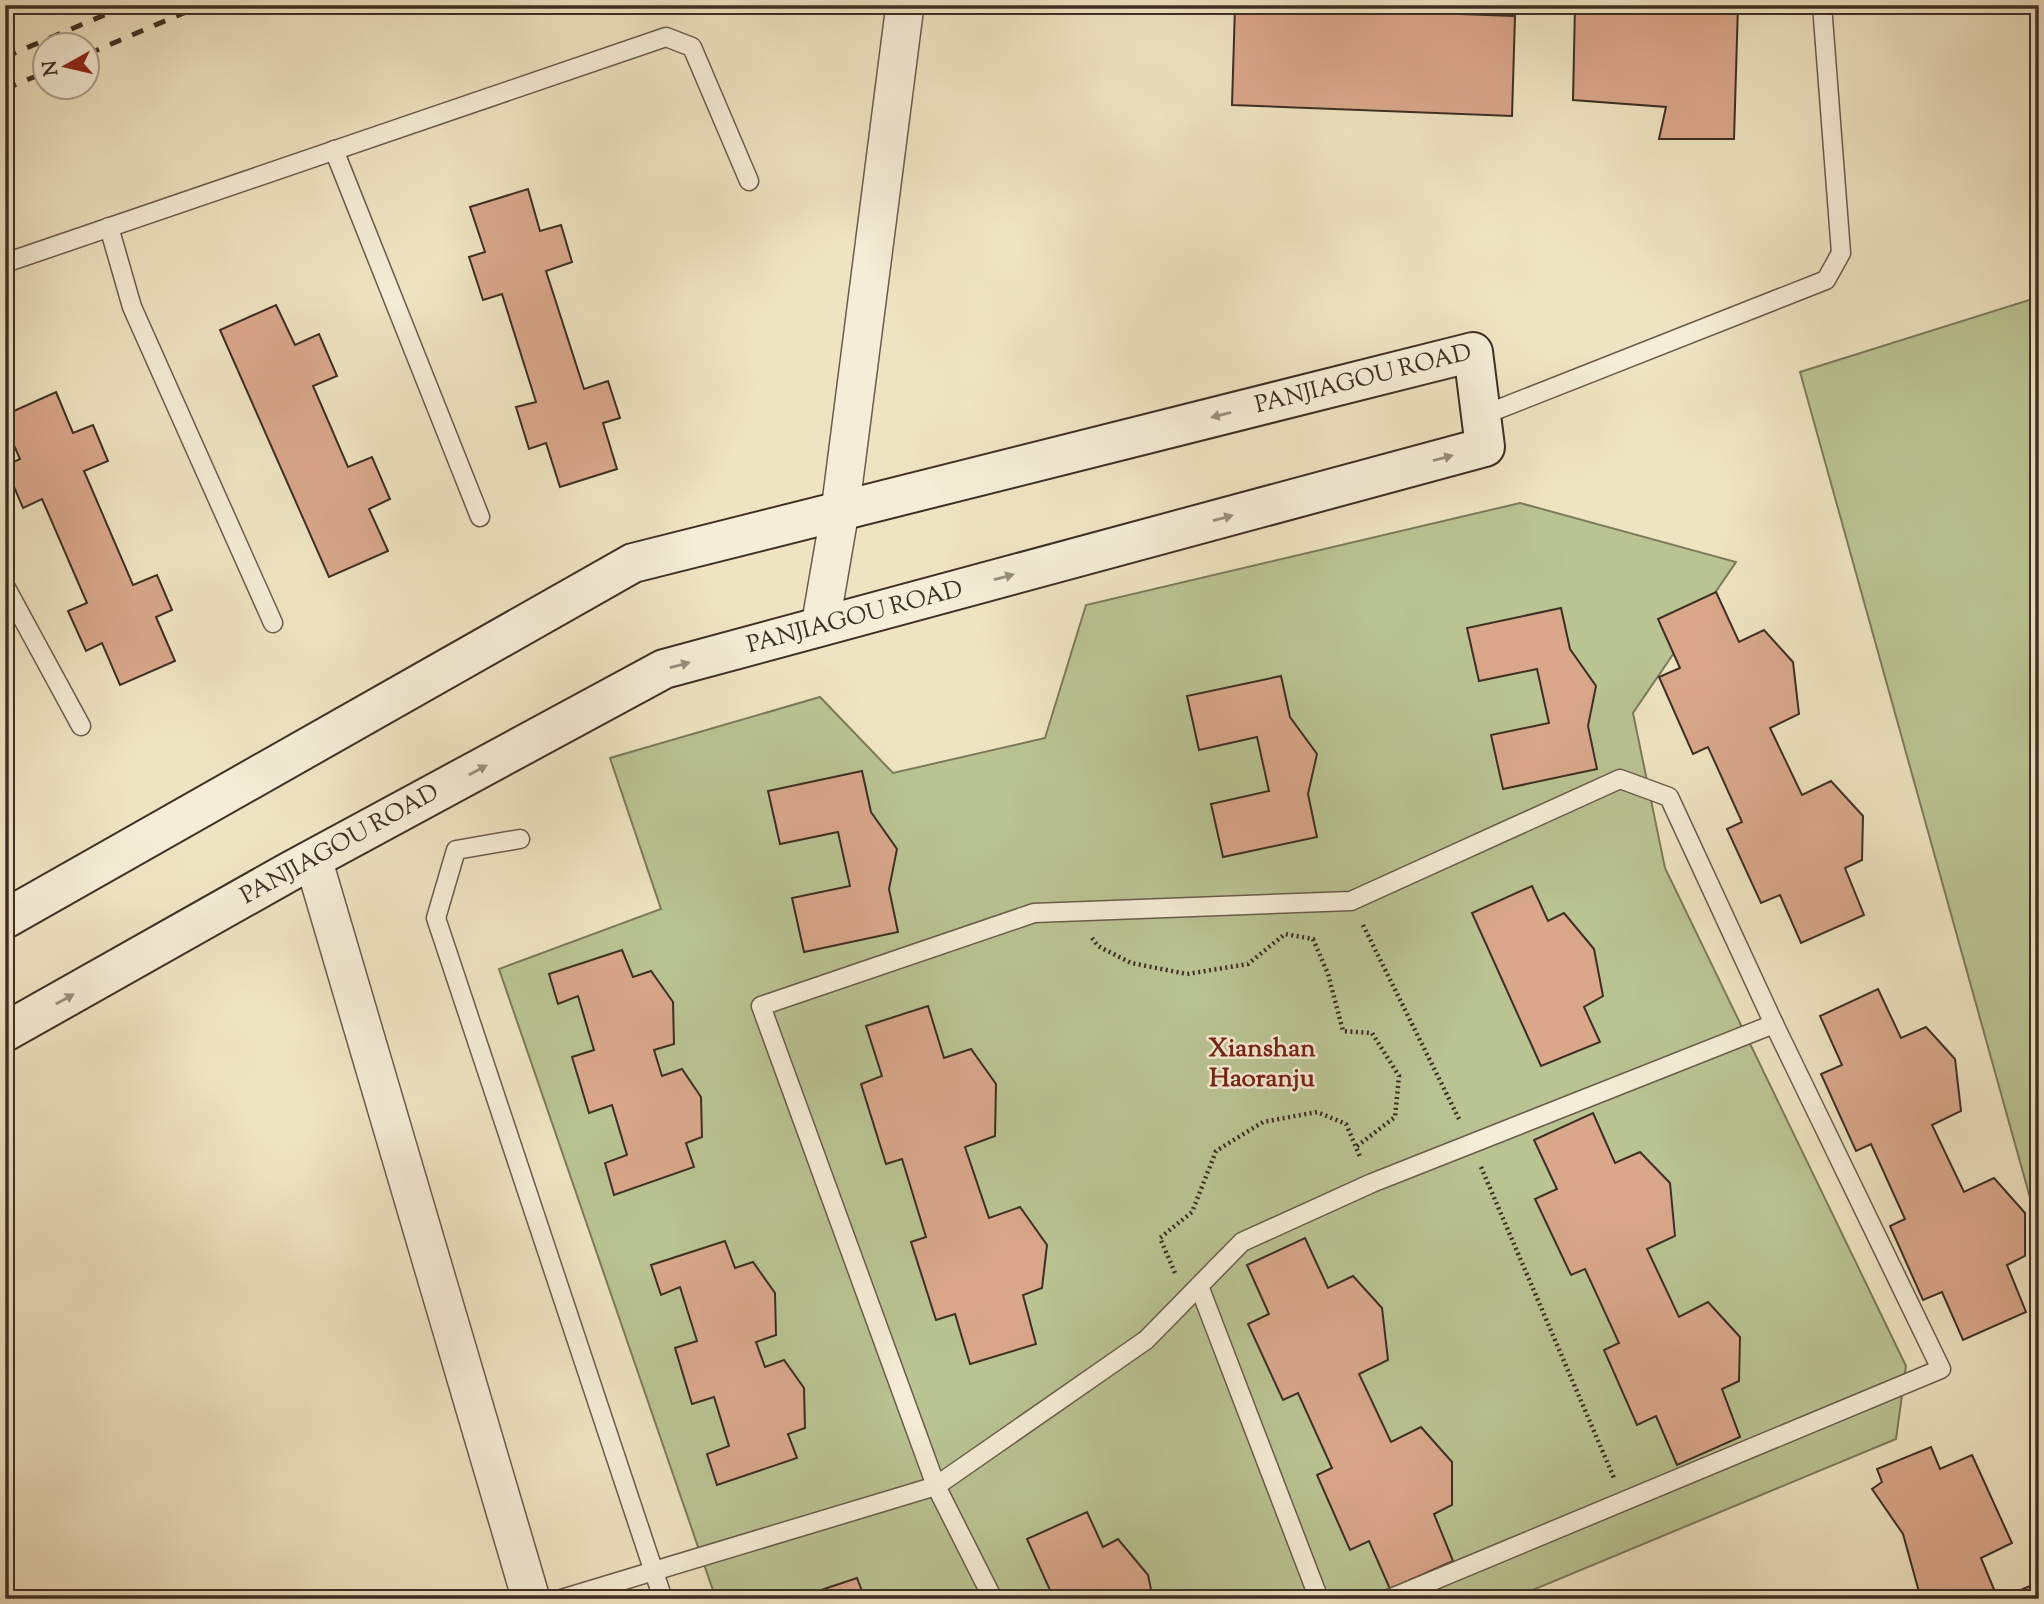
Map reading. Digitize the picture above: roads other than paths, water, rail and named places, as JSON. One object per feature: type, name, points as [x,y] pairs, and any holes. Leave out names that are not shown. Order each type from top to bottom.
[{"type":"street","points":[[820,627],[840,511],[905,5]]},
{"type":"street","name":"PANJIAGOU ROAD","points":[[5,919],[633,563],[1473,352],[1485,447],[664,669],[313,859],[5,1032]]},
{"type":"street","points":[[313,859],[530,1599]]},
{"type":"lane","points":[[1481,416],[1826,281],[1841,253],[1822,5]]},
{"type":"lane","points":[[5,263],[666,37],[692,47],[749,181]]},
{"type":"lane","points":[[334,150],[480,517]]},
{"type":"lane","points":[[109,227],[132,307],[273,623]]},
{"type":"lane","points":[[5,586],[81,726]]},
{"type":"lane","points":[[993,1599],[936,1486],[761,1006],[1034,914],[1351,901],[1620,779],[1669,797],[1774,1024],[1941,1369],[1389,1599]]},
{"type":"lane","points":[[520,839],[456,850],[436,918],[663,1599]]},
{"type":"lane","points":[[561,1599],[936,1486],[1146,1340],[1242,1242],[1372,1183],[1774,1024]]},
{"type":"lane","points":[[1199,1286],[1319,1599]]},
{"type":"railway","points":[[5,57],[128,5]]},
{"type":"railway","points":[[102,48],[202,5]]},
{"type":"railway","points":[[5,89],[32,78]]},
{"type":"district","name":"Xianshan Haoranju","points":[[1262,1064]]}]
